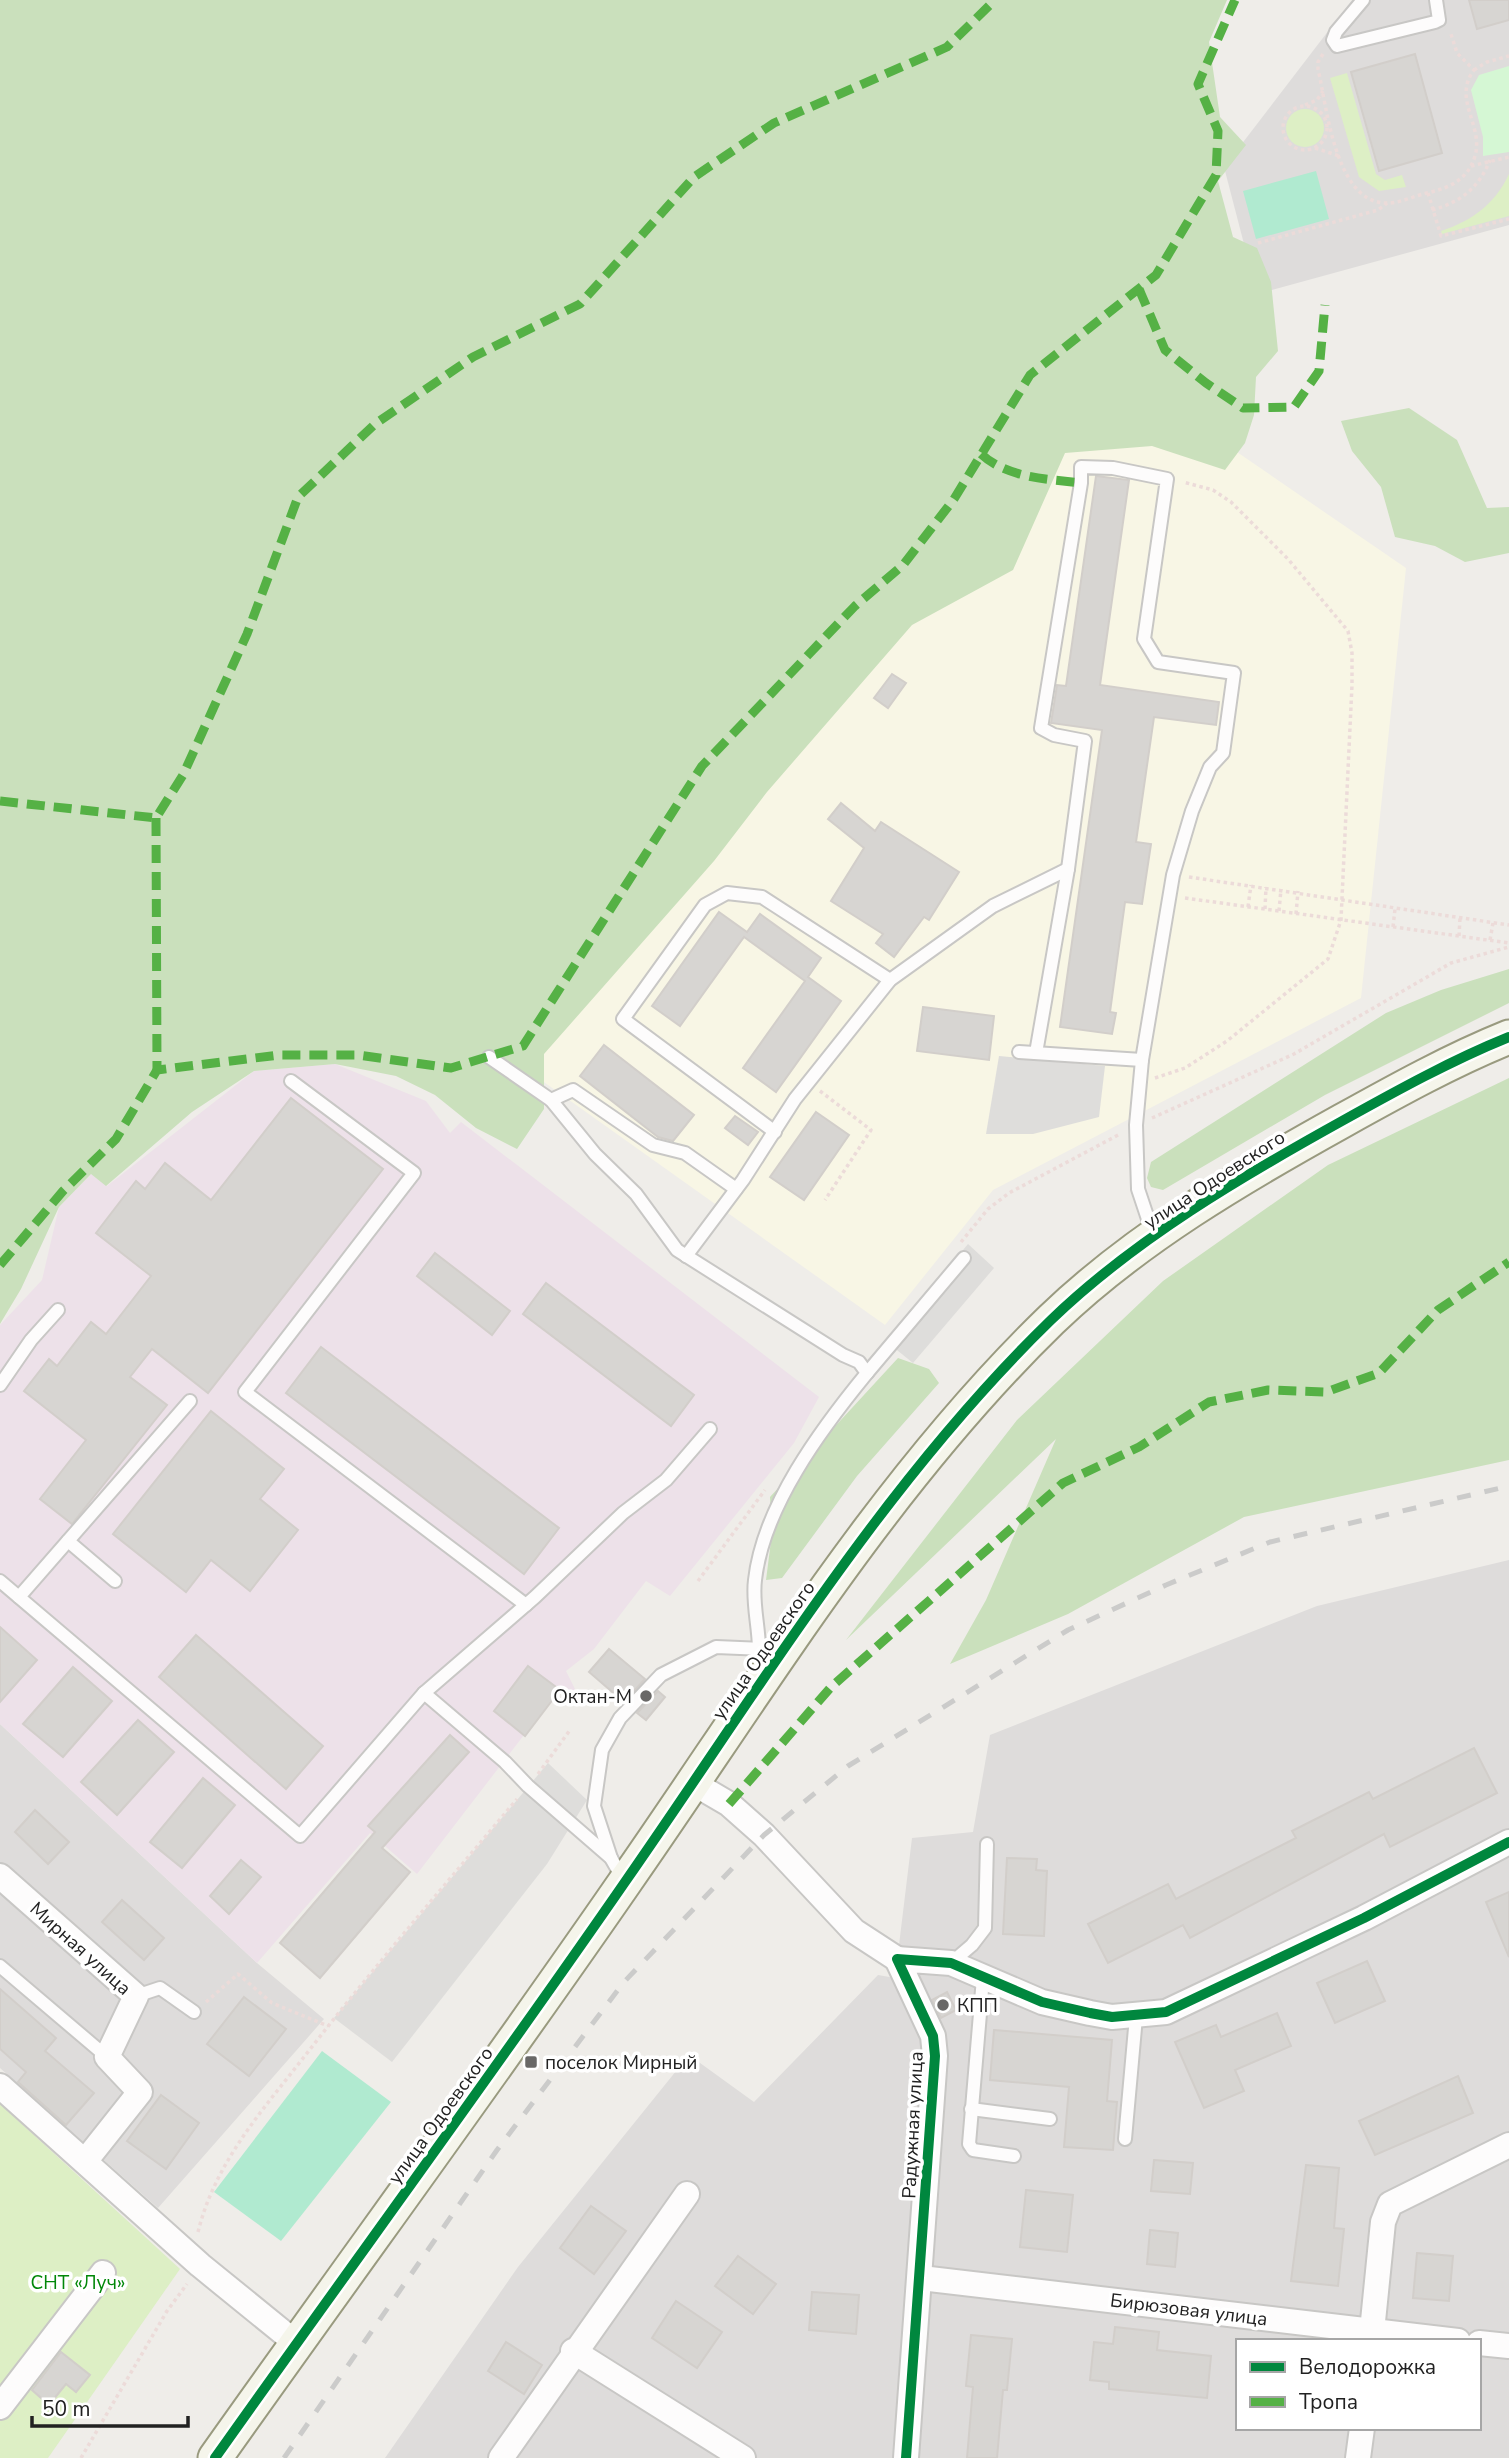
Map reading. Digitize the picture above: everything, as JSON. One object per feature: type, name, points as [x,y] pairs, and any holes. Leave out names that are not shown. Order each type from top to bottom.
[{"type":"street","name":"улица Одоевского","points":[[215,2458],[618,1870],[693,1783],[773,1647],[1007,1364],[1055,1316],[1191,1211],[1284,1153],[1383,1099],[1509,1037]]},
{"type":"street","points":[[693,1783],[729,1804],[765,1835],[854,1931],[897,1959],[951,1963],[1042,2002],[1112,2017],[1136,2017],[1178,2007],[1364,1918],[1509,1842]]},
{"type":"street","name":"Мирная улица","points":[[0,1876],[136,1996],[107,2057]]},
{"type":"street","name":"Радужная улица","points":[[897,1959],[933,2036],[921,2278],[906,2458]]},
{"type":"street","points":[[86,2160],[141,2092],[107,2057]]},
{"type":"street","points":[[0,2086],[86,2160],[197,2262],[296,2343]]},
{"type":"street","points":[[1371,2336],[1383,2222],[1390,2204],[1509,2146]]},
{"type":"street","points":[[501,2458],[573,2351],[687,2194]]},
{"type":"street","points":[[0,2407],[103,2273]]},
{"type":"street","name":"Бирюзовая улица","points":[[921,2278],[1371,2336],[1423,2339]]},
{"type":"street","points":[[1481,2343],[1509,2346]]},
{"type":"street","points":[[573,2351],[743,2458]]},
{"type":"street","points":[[1358,2458],[1362,2430]]},
{"type":"lane","points":[[1363,0],[1336,33],[1334,43],[1342,47],[1439,20],[1436,0]]},
{"type":"lane","points":[[1036,1053],[1068,869],[1085,741],[1054,735],[1041,729],[1081,483],[1081,467],[1112,468],[1167,478],[1144,639],[1158,662],[1234,673],[1223,754],[1210,766],[1192,811],[1173,875],[1142,1060],[1136,1125],[1138,1189],[1154,1238]]},
{"type":"lane","points":[[685,1256],[736,1189],[809,1082],[890,980],[993,906],[1068,869]]},
{"type":"lane","points":[[775,1132],[623,1019],[705,905],[727,893],[762,897],[890,980]]},
{"type":"lane","points":[[1019,1052],[1142,1060]]},
{"type":"lane","points":[[489,1057],[551,1100],[595,1154],[636,1194],[677,1250],[843,1355],[859,1362],[867,1373]]},
{"type":"lane","points":[[291,1081],[414,1173],[245,1392],[526,1605]]},
{"type":"lane","points":[[551,1100],[573,1090],[653,1145],[685,1153],[736,1189]]},
{"type":"lane","points":[[773,1647],[760,1625],[754,1599],[763,1536],[785,1493],[837,1409],[959,1255]]},
{"type":"lane","points":[[0,1385],[31,1340],[58,1310]]},
{"type":"lane","points":[[19,1598],[190,1401]]},
{"type":"lane","points":[[0,1581],[300,1836],[424,1693],[526,1605],[623,1513],[666,1480],[710,1429]]},
{"type":"lane","points":[[68,1541],[115,1581]]},
{"type":"lane","points":[[618,1870],[594,1806],[602,1750],[620,1718],[661,1675],[716,1647],[773,1647]]},
{"type":"lane","points":[[424,1693],[505,1762],[618,1870]]},
{"type":"lane","points":[[951,1963],[972,1945],[985,1928],[987,1844]]},
{"type":"lane","points":[[0,1966],[107,2057]]},
{"type":"lane","points":[[984,1978],[969,2144],[973,2150],[1014,2156]]},
{"type":"lane","points":[[136,1996],[160,1987],[194,2012]]},
{"type":"lane","points":[[1125,2139],[1136,2017]]},
{"type":"lane","points":[[971,2109],[1050,2119]]},
{"type":"path","points":[[1439,20],[1449,29],[1457,53],[1474,70]]},
{"type":"path","points":[[1334,43],[1318,62],[1343,171],[1362,195],[1387,203]]},
{"type":"path","points":[[1258,243],[1378,210],[1387,203],[1456,183],[1471,166],[1477,141],[1465,92],[1466,80],[1474,70],[1487,62],[1509,56]]},
{"type":"path","points":[[1323,91],[1317,100],[1288,114],[1283,130],[1285,138],[1298,149],[1315,148],[1339,156]]},
{"type":"path","points":[[1304,106],[1312,107],[1325,118],[1326,135],[1315,148]]},
{"type":"path","points":[[1471,166],[1509,156]]},
{"type":"path","points":[[1432,210],[1460,200],[1471,191],[1490,160]]},
{"type":"path","points":[[1428,193],[1441,236],[1509,219]]},
{"type":"path","points":[[1141,1083],[1185,1068],[1227,1041],[1328,959],[1341,919],[1352,685],[1352,653],[1348,631],[1288,559],[1231,502],[1213,490],[1167,478]]},
{"type":"path","points":[[1173,875],[1298,891],[1395,909],[1509,925]]},
{"type":"path","points":[[1248,907],[1251,885]]},
{"type":"path","points":[[1265,909],[1266,887]]},
{"type":"path","points":[[1279,911],[1281,889]]},
{"type":"path","points":[[1296,914],[1298,891]]},
{"type":"path","points":[[1169,895],[1490,940],[1509,945]]},
{"type":"path","points":[[1393,927],[1395,909]]},
{"type":"path","points":[[1459,936],[1460,918]]},
{"type":"path","points":[[1490,940],[1493,923]]},
{"type":"path","points":[[959,1255],[988,1209],[1009,1193],[1136,1125],[1294,1054],[1451,963],[1509,945]]},
{"type":"path","points":[[809,1082],[872,1130],[825,1200]]},
{"type":"path","points":[[698,1581],[771,1483]]},
{"type":"path","points":[[81,2458],[197,2262],[208,2194],[235,2147],[328,2026],[528,1786],[570,1730]]},
{"type":"path","points":[[194,2012],[238,1974],[271,2003],[328,2026]]},
{"type":"shaded area","points":[[1352,0],[1509,0],[1509,225],[1257,294],[1224,167]]},
{"type":"shaded area","points":[[1062,407],[1196,424],[1406,568],[1361,998],[993,1190],[885,1325],[527,1070]]},
{"type":"shaded area","points":[[999,1056],[1105,1066],[1099,1117],[1033,1134],[986,1134]]},
{"type":"shaded area","points":[[335,1064],[426,1101],[450,1133],[461,1122],[819,1397],[794,1443],[670,1596],[646,1581],[594,1649],[566,1671],[584,1707],[557,1692],[417,1874],[370,1833],[257,1963],[0,1724],[0,1325],[42,1280],[59,1207],[91,1174],[107,1186],[254,1071]]},
{"type":"shaded area","points":[[968,1244],[994,1268],[913,1363],[887,1342]]},
{"type":"shaded area","points":[[1509,1560],[1509,2458],[385,2458],[518,2267],[689,2055],[754,2102],[878,1975],[895,1978],[912,1838],[973,1832],[990,1735],[1317,1606]]},
{"type":"shaded area","points":[[0,1724],[257,1963],[324,2019],[158,2208],[0,2068]]},
{"type":"shaded area","points":[[548,1763],[587,1800],[547,1864],[392,2062],[334,2018]]},
{"type":"green space","points":[[0,0],[1227,0],[1209,42],[1220,117],[1246,145],[1218,181],[1233,237],[1257,248],[1271,282],[1278,351],[1256,377],[1254,415],[1245,443],[1225,470],[1152,446],[1065,453],[1013,570],[912,625],[767,792],[714,861],[544,1054],[544,1109],[517,1149],[476,1128],[435,1095],[396,1076],[335,1064],[254,1071],[192,1112],[106,1186],[91,1174],[59,1207],[21,1289],[0,1324]]},
{"type":"green space","points":[[1509,66],[1509,152],[1483,156],[1483,137],[1471,90],[1479,75]]},
{"type":"green space","points":[[1347,73],[1376,174],[1385,180],[1402,175],[1406,187],[1379,191],[1359,177],[1330,78]]},
{"type":"green space","points":[[1305,109],[1318,115],[1324,128],[1318,141],[1305,147],[1292,141],[1286,128],[1292,115]]},
{"type":"green space","points":[[1316,171],[1329,219],[1256,239],[1243,191]]},
{"type":"green space","points":[[1509,174],[1509,216],[1442,234],[1441,231],[1463,222],[1490,203]]},
{"type":"green space","points":[[1409,408],[1457,440],[1487,508],[1509,507],[1509,553],[1465,562],[1435,546],[1395,537],[1381,487],[1352,451],[1341,421]]},
{"type":"green space","points":[[1509,969],[1509,1003],[1325,1095],[1163,1190],[1151,1187],[1147,1178],[1151,1162],[1386,1013],[1441,990]]},
{"type":"green space","points":[[1509,1078],[1509,1460],[1244,1517],[1068,1614],[950,1664],[986,1600],[1056,1439],[846,1640],[1017,1420],[1163,1281],[1328,1165]]},
{"type":"green space","points":[[898,1358],[929,1369],[939,1383],[857,1476],[782,1578],[766,1580],[772,1533],[770,1497]]},
{"type":"green space","points":[[322,2051],[391,2102],[281,2241],[214,2192]]},
{"type":"green space","name":"СНТ «Луч»","points":[[0,2104],[180,2269],[48,2458],[0,2458]]},
{"type":"building","points":[[1469,0],[1509,0],[1509,20],[1477,29]]},
{"type":"building","points":[[1415,54],[1442,153],[1379,171],[1351,72]]},
{"type":"building","points":[[1096,476],[1129,480],[1100,685],[1219,702],[1216,725],[1154,717],[1136,842],[1151,844],[1142,904],[1125,902],[1110,1012],[1116,1013],[1112,1034],[1060,1027],[1102,730],[1051,723],[1057,685],[1066,686]]},
{"type":"building","points":[[892,674],[906,683],[888,708],[874,698]]},
{"type":"building","points":[[841,803],[875,831],[881,822],[959,872],[929,920],[924,917],[894,957],[876,943],[883,934],[831,901],[864,848],[828,819]]},
{"type":"building","points":[[719,912],[747,932],[760,914],[821,958],[808,977],[841,1001],[776,1092],[743,1068],[805,981],[744,937],[680,1026],[652,1006]]},
{"type":"building","points":[[923,1007],[994,1016],[989,1060],[917,1051]]},
{"type":"building","points":[[604,1045],[694,1115],[673,1141],[658,1137],[580,1076]]},
{"type":"building","points":[[291,1098],[383,1169],[208,1393],[152,1349],[130,1377],[167,1405],[72,1524],[40,1499],[86,1440],[24,1391],[49,1359],[57,1366],[91,1322],[106,1334],[151,1276],[96,1233],[136,1181],[145,1189],[165,1163],[211,1200]]},
{"type":"building","points":[[816,1112],[849,1135],[804,1200],[770,1177]]},
{"type":"building","points":[[735,1116],[758,1132],[748,1145],[725,1128]]},
{"type":"building","points":[[435,1253],[510,1311],[492,1335],[417,1276]]},
{"type":"building","points":[[546,1283],[694,1395],[671,1426],[523,1314]]},
{"type":"building","points":[[321,1347],[559,1528],[524,1574],[286,1393]]},
{"type":"building","points":[[211,1411],[284,1469],[260,1499],[298,1530],[250,1591],[211,1560],[186,1592],[113,1534]]},
{"type":"building","points":[[0,1627],[37,1660],[0,1702]]},
{"type":"building","points":[[196,1635],[323,1746],[286,1789],[159,1677]]},
{"type":"building","points":[[609,1649],[645,1679],[624,1702],[589,1672]]},
{"type":"building","points":[[528,1666],[560,1690],[525,1736],[494,1711]]},
{"type":"building","points":[[73,1667],[112,1701],[63,1757],[23,1724]]},
{"type":"building","points":[[658,1691],[665,1697],[646,1720],[637,1713]]},
{"type":"building","points":[[138,1720],[174,1752],[117,1815],[81,1782]]},
{"type":"building","points":[[450,1735],[469,1752],[382,1848],[410,1872],[320,1978],[280,1943],[375,1832],[368,1826]]},
{"type":"building","points":[[1474,1748],[1497,1793],[1390,1847],[1384,1834],[1190,1938],[1183,1925],[1108,1963],[1088,1924],[1168,1884],[1176,1899],[1296,1838],[1292,1831],[1369,1792],[1373,1799]]},
{"type":"building","points":[[203,1778],[235,1805],[182,1868],[150,1842]]},
{"type":"building","points":[[35,1810],[69,1842],[48,1864],[15,1832]]},
{"type":"building","points":[[1007,1858],[1037,1859],[1036,1870],[1047,1871],[1044,1936],[1003,1934]]},
{"type":"building","points":[[241,1860],[261,1877],[229,1914],[210,1896]]},
{"type":"building","points":[[1509,1892],[1509,1957],[1486,1902]]},
{"type":"building","points":[[122,1900],[164,1938],[144,1960],[102,1922]]},
{"type":"building","points":[[1367,1961],[1385,2001],[1335,2023],[1317,1983]]},
{"type":"building","points":[[0,1989],[56,2038],[45,2051],[94,2093],[66,2125],[18,2082],[26,2072],[0,2049]]},
{"type":"building","name":"КПП","points":[[947,1992],[956,2010],[941,2018],[932,2000]]},
{"type":"building","points":[[244,1997],[286,2029],[249,2076],[207,2044]]},
{"type":"building","points":[[1277,2013],[1291,2046],[1235,2070],[1244,2091],[1204,2108],[1175,2042],[1216,2025],[1221,2037]]},
{"type":"building","points":[[994,2030],[1112,2040],[1107,2101],[1117,2102],[1113,2150],[1064,2147],[1069,2087],[990,2080]]},
{"type":"building","points":[[1458,2076],[1473,2113],[1375,2155],[1359,2121]]},
{"type":"building","points":[[161,2095],[199,2123],[166,2169],[127,2141]]},
{"type":"building","points":[[1154,2160],[1193,2163],[1190,2194],[1151,2191]]},
{"type":"building","points":[[1306,2165],[1339,2168],[1334,2228],[1344,2229],[1338,2286],[1291,2281]]},
{"type":"building","points":[[1026,2190],[1073,2195],[1067,2252],[1020,2247]]},
{"type":"building","points":[[591,2206],[626,2231],[594,2274],[560,2248]]},
{"type":"building","points":[[1150,2230],[1178,2233],[1175,2267],[1147,2264]]},
{"type":"building","points":[[1417,2253],[1453,2256],[1449,2301],[1413,2298]]},
{"type":"building","points":[[738,2256],[776,2284],[753,2314],[715,2286]]},
{"type":"building","points":[[812,2292],[859,2295],[856,2334],[809,2330]]},
{"type":"building","points":[[676,2301],[722,2332],[697,2368],[652,2338]]},
{"type":"building","points":[[1115,2327],[1159,2332],[1157,2350],[1211,2356],[1207,2398],[1109,2389],[1109,2382],[1090,2380],[1094,2342],[1113,2344]]},
{"type":"building","points":[[971,2335],[1012,2339],[1007,2390],[1003,2390],[997,2458],[967,2458],[973,2387],[966,2386]]},
{"type":"building","points":[[506,2342],[542,2365],[524,2394],[488,2371]]},
{"type":"building","points":[[61,2352],[90,2375],[76,2392],[66,2384],[49,2405],[32,2390]]},
{"type":"railway","points":[[284,2458],[497,2150],[624,1982],[764,1835],[848,1766],[1068,1630],[1166,1585],[1270,1542],[1509,1486]]},
{"type":"marked path","points":[[0,801],[156,818],[183,775],[247,634],[298,497],[375,424],[473,357],[580,304],[694,177],[774,123],[947,47],[995,0]]},
{"type":"marked path","points":[[0,1265],[63,1191],[116,1139],[157,1070],[279,1055],[358,1055],[451,1068],[523,1046],[702,766],[855,606],[903,565],[954,499],[1030,375],[1156,275],[1216,175],[1218,131],[1198,84],[1235,0]]},
{"type":"marked path","points":[[1139,289],[1165,350],[1243,408],[1294,407],[1319,371],[1325,305]]},
{"type":"marked path","points":[[981,454],[991,462],[1015,473],[1081,483]]},
{"type":"marked path","points":[[156,818],[157,1070]]},
{"type":"marked path","points":[[729,1804],[831,1687],[1063,1483],[1139,1447],[1209,1402],[1268,1390],[1326,1392],[1379,1373],[1438,1310],[1509,1262]]},
{"type":"cycle path","points":[[215,2458],[574,1955],[825,1590],[877,1519],[990,1383],[1083,1290],[1190,1211],[1266,1164],[1383,1098],[1509,1037]]},
{"type":"cycle path","points":[[906,2458],[935,2056],[933,2036],[897,1959],[951,1963],[1042,2002],[1090,2013],[1112,2017],[1166,2012],[1364,1918],[1509,1842]]},
{"type":"place","name":"Октан-М","points":[[646,1696]]},
{"type":"place","name":"КПП","points":[[943,2005]]},
{"type":"place","name":"поселок Мирный","points":[[531,2062]]}]
